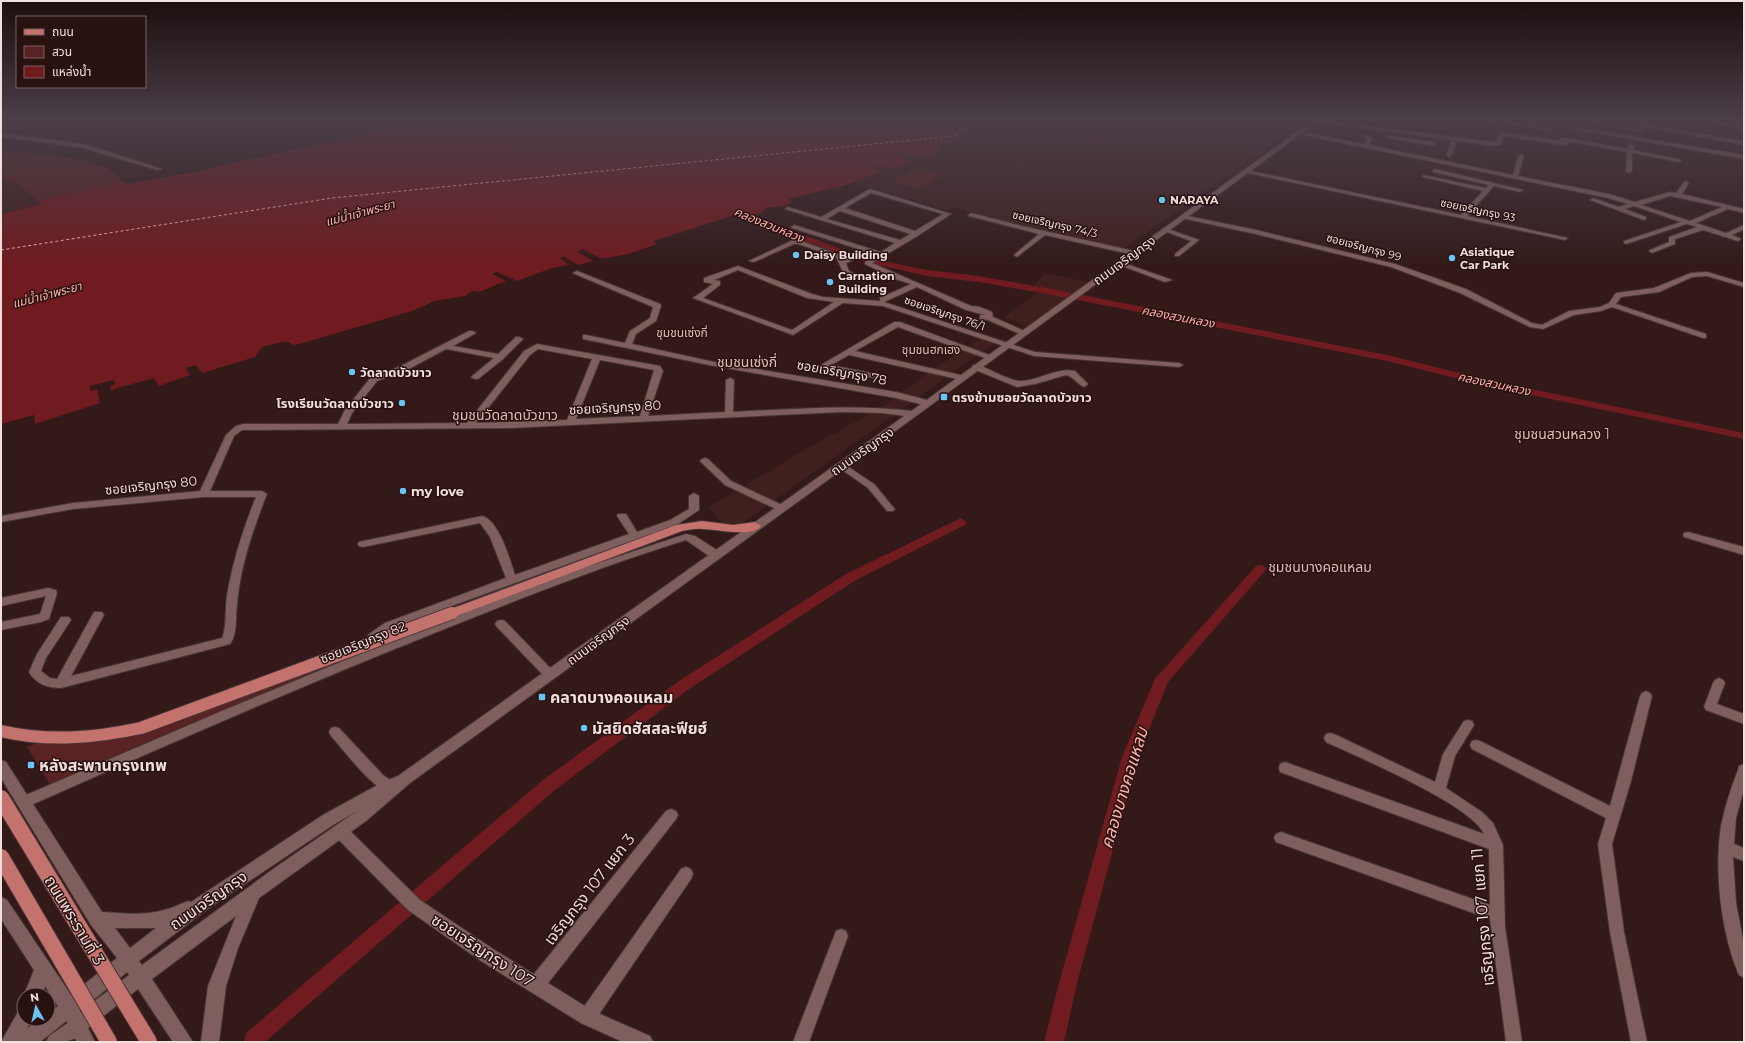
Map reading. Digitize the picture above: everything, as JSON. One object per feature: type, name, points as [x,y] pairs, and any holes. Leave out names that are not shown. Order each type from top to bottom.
[{"type":"main road","name":"ถนนเจริญกรุง","points":[[55,1042],[254,893],[342,832],[372,809],[405,779],[780,508],[913,414],[1023,332],[1251,169]]},
{"type":"main road","points":[[1,731],[34,738],[69,739],[107,736],[141,728],[680,528],[702,524],[733,528],[755,526]]},
{"type":"main road","points":[[1,766],[97,919],[128,959],[184,1042]]},
{"type":"main road","name":"ถนนเจริญกรุง","points":[[26,1042],[128,959],[203,903],[294,840],[388,786],[405,779]]},
{"type":"main road","name":"ถนนพระรามที่ 3","points":[[1,798],[149,1042]]},
{"type":"main road","name":"ซอยเจริญกรุง 107","points":[[342,832],[410,900],[487,955],[588,1017],[644,1042]]},
{"type":"main road","points":[[1,856],[109,1042]]},
{"type":"main road","points":[[210,1042],[217,986],[230,948],[254,893]]},
{"type":"main road","points":[[97,919],[133,922],[162,918],[203,903]]},
{"type":"main road","points":[[1,905],[69,1008],[86,1042]]},
{"type":"main road","points":[[37,987],[43,968]]},
{"type":"main road","points":[[10,1042],[19,1027]]},
{"type":"street","points":[[1475,169],[1609,196],[1738,239]]},
{"type":"street","points":[[1515,176],[1517,169]]},
{"type":"street","points":[[1435,171],[1520,190]]},
{"type":"street","name":"ซอยเจริญกรุง 93","points":[[1246,172],[1565,238]]},
{"type":"street","points":[[1462,217],[1494,184],[1501,174]]},
{"type":"street","points":[[1425,176],[1487,190]]},
{"type":"street","points":[[1678,195],[1686,183]]},
{"type":"street","points":[[822,219],[870,192],[948,214],[882,254],[872,257],[859,254],[842,262]]},
{"type":"street","points":[[1619,209],[1670,194],[1744,211]]},
{"type":"street","points":[[1593,200],[1644,218]]},
{"type":"street","points":[[1626,242],[1689,222],[1728,207]]},
{"type":"street","points":[[788,209],[901,243]]},
{"type":"street","points":[[840,209],[917,234]]},
{"type":"street","name":"ซอยเจริญกรุง 74/3","points":[[971,215],[1134,253]]},
{"type":"street","name":"ซอยเจริญกรุง 99","points":[[1183,217],[1292,240],[1392,265],[1463,291],[1530,326],[1543,327],[1572,313],[1601,309],[1612,305]]},
{"type":"street","points":[[794,227],[872,257]]},
{"type":"street","points":[[1726,235],[1744,227]]},
{"type":"street","points":[[1652,251],[1673,243],[1671,238],[1704,228]]},
{"type":"street","points":[[1166,230],[1196,240],[1177,255]]},
{"type":"street","points":[[1017,255],[1044,233]]},
{"type":"street","points":[[752,261],[793,242],[798,242],[838,256],[844,269],[849,274],[861,278],[896,276]]},
{"type":"street","points":[[872,257],[868,265],[917,284],[969,308],[970,312],[990,318],[1023,332]]},
{"type":"street","points":[[1119,263],[1168,280]]},
{"type":"street","name":"ซอยเจริญกรุง 76/1","points":[[842,300],[793,333],[697,298],[716,285],[716,282],[708,280],[738,268],[810,296],[884,304],[1034,354],[1179,365]]},
{"type":"street","points":[[577,273],[657,306],[653,320],[633,333],[628,346]]},
{"type":"street","points":[[1703,336],[1612,305],[1619,295],[1656,290],[1692,275],[1707,274],[1744,285]]},
{"type":"street","points":[[882,300],[917,284]]},
{"type":"street","points":[[872,376],[831,368],[825,365],[897,324],[991,357]]},
{"type":"street","points":[[341,427],[348,412],[374,379],[402,369],[472,333]]},
{"type":"street","name":"ซอยเจริญกรุง 78","points":[[586,337],[714,364],[896,395],[928,403]]},
{"type":"street","points":[[475,377],[500,357],[519,339]]},
{"type":"street","points":[[469,426],[532,348],[538,346],[657,368],[659,371],[643,419]]},
{"type":"street","points":[[446,347],[500,357]]},
{"type":"street","points":[[847,352],[962,378]]},
{"type":"street","points":[[570,422],[597,357]]},
{"type":"street","points":[[976,367],[1017,384],[1035,382],[1065,372],[1072,373],[1084,384]]},
{"type":"street","points":[[729,415],[730,380]]},
{"type":"street","name":"ซอยเจริญกรุง 80","points":[[1,519],[73,506],[204,494],[230,435],[239,428],[469,426],[842,409],[882,410],[913,414]]},
{"type":"street","points":[[704,461],[728,483],[780,508]]},
{"type":"street","points":[[841,465],[870,486],[890,509]]},
{"type":"street","points":[[65,620],[41,657],[35,672],[39,678],[48,684],[62,683],[226,641],[229,637],[231,599],[237,570],[254,513],[262,494],[204,494]]},
{"type":"street","points":[[369,654],[368,645],[373,636],[398,622],[674,522],[694,510],[694,496]]},
{"type":"street","points":[[622,516],[635,536]]},
{"type":"street","points":[[363,544],[482,519],[486,521],[491,529],[512,580]]},
{"type":"street","points":[[1688,535],[1744,551]]},
{"type":"street","name":"ซอยเจริญกรุง 82","points":[[24,802],[222,715],[369,654],[547,584],[641,550],[686,537],[691,538],[716,555]]},
{"type":"street","points":[[1,602],[52,592],[47,612],[40,618],[1,626]]},
{"type":"street","points":[[62,683],[98,615]]},
{"type":"street","points":[[501,624],[550,675]]},
{"type":"street","points":[[1719,683],[1710,707],[1744,719]]},
{"type":"street","points":[[1639,1042],[1617,932],[1605,844],[1646,696]]},
{"type":"street","points":[[1439,790],[1449,754],[1468,725]]},
{"type":"street","points":[[334,732],[378,780],[388,786]]},
{"type":"street","name":"เจริญกรุง 107 แยก 11","points":[[1330,738],[1439,790],[1477,816],[1488,827],[1496,845],[1498,915],[1514,1042]]},
{"type":"street","points":[[1476,746],[1614,815]]},
{"type":"street","points":[[1285,768],[1496,845]]},
{"type":"street","points":[[1744,770],[1734,799],[1727,834],[1727,883],[1737,950],[1744,970]]},
{"type":"street","name":"เจริญกรุง 107 แยก 3","points":[[536,986],[671,815]]},
{"type":"street","points":[[1281,838],[1498,915]]},
{"type":"street","points":[[1728,848],[1744,855]]},
{"type":"street","points":[[588,1017],[686,874]]},
{"type":"street","points":[[801,1042],[841,936]]},
{"type":"shaded area","points":[[873,169],[1238,169],[1123,249],[1024,227],[952,207],[948,210],[854,183],[857,180],[878,171]]},
{"type":"shaded area","points":[[1,180],[14,182],[41,204],[1,214]]},
{"type":"shaded area","points":[[1045,273],[1088,282],[1027,327],[1004,317],[1038,292],[1030,290]]},
{"type":"shaded area","points":[[984,336],[997,341],[741,524],[722,523],[709,507],[808,448],[884,406],[925,375]]},
{"type":"green space","points":[[1,169],[107,169],[121,180],[38,201],[14,182],[1,180]]},
{"type":"green space","points":[[917,169],[943,175],[917,189],[892,182]]},
{"type":"green space","points":[[364,652],[51,786],[27,747],[64,733],[106,733]]},
{"type":"water","name":"แม่น้ำเจ้าพระยา","points":[[210,169],[874,169],[879,171],[846,185],[789,199],[792,202],[786,205],[766,208],[763,212],[752,215],[755,219],[749,221],[734,215],[654,241],[657,244],[628,254],[602,259],[583,249],[578,252],[593,261],[578,265],[563,256],[560,258],[569,265],[552,268],[517,281],[497,272],[492,274],[506,281],[479,292],[472,291],[465,296],[435,301],[412,311],[303,343],[294,345],[286,341],[262,347],[255,357],[202,373],[196,365],[186,368],[190,375],[159,386],[154,378],[111,390],[110,386],[116,384],[114,380],[90,386],[90,391],[97,389],[100,403],[35,424],[34,415],[1,424],[1,214],[41,204],[38,201],[121,180],[127,184]]},
{"type":"waterway","name":"คลองสวนหลวง","points":[[737,214],[858,258],[927,273],[979,279],[1052,292],[1387,358],[1483,382],[1744,436]]},
{"type":"waterway","points":[[253,1040],[549,785],[684,685],[851,577],[961,522]]},
{"type":"waterway","name":"คลองบางคอแหลม","points":[[1054,1042],[1068,983],[1130,757],[1162,679],[1260,569]]},
{"type":"ferry route","points":[[1,250],[332,198],[626,169]]},
{"type":"place","name":"NARAYA","points":[[1162,200]]},
{"type":"place","name":"Daisy Building","points":[[796,255]]},
{"type":"place","name":"Asiatique Car Park","points":[[1452,258]]},
{"type":"place","name":"Carnation Building","points":[[830,282]]},
{"type":"place","name":"วัดลาดบัวขาว","points":[[352,372]]},
{"type":"place","name":"ตรงข้ามซอยวัดลาดบัวขาว","points":[[944,397]]},
{"type":"place","name":"โรงเรียนวัดลาดบัวขาว","points":[[402,403]]},
{"type":"place","name":"my love","points":[[403,491]]},
{"type":"place","name":"คลาดบางคอแหลม","points":[[542,697]]},
{"type":"place","name":"มัสยิดฮัสสละฟียฮ์","points":[[584,728]]},
{"type":"place","name":"หลังสะพานกรุงเทพ","points":[[31,765]]},
{"type":"district","name":"ชุมชนเซ่งกี่","points":[[682,333]]},
{"type":"district","name":"ชุมชนฮกเฮง","points":[[931,350]]},
{"type":"district","name":"ชุมชนเซ่งกี่","points":[[747,362]]},
{"type":"district","name":"ชุมชนวัดลาดบัวขาว","points":[[505,415]]},
{"type":"district","name":"ชุมชนสวนหลวง 1","points":[[1562,434]]},
{"type":"district","name":"ชุมชนบางคอแหลม","points":[[1320,567]]}]
